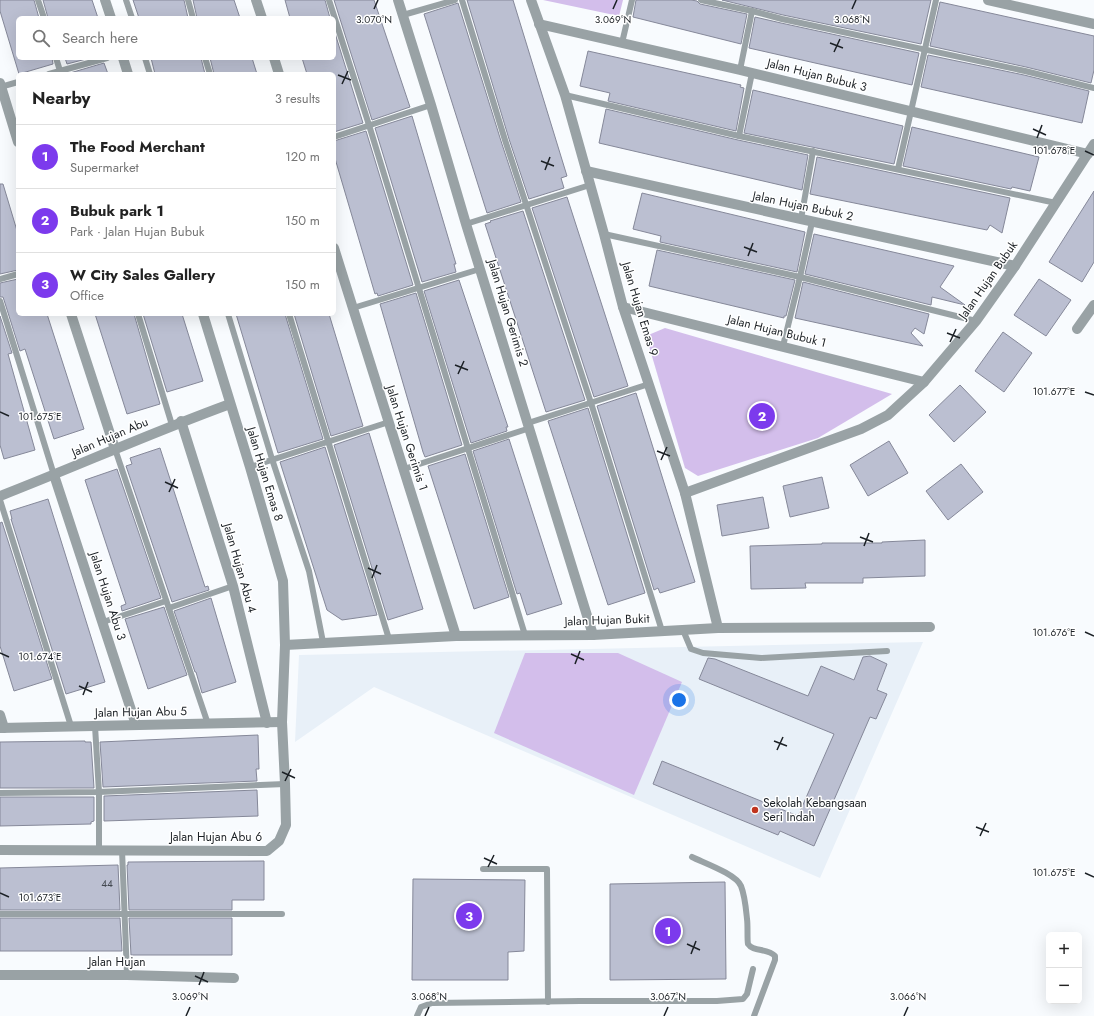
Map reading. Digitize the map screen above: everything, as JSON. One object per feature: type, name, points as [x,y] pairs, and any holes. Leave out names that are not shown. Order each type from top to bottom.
[{"type":"street","points":[[105,0],[110,16]]},
{"type":"street","points":[[256,0],[261,16]]},
{"type":"street","name":"Jalan Hujan Gerimis 2","points":[[398,0],[593,635]]},
{"type":"street","name":"Jalan Hujan Emas 9","points":[[531,0],[565,95],[623,306],[685,493],[718,628]]},
{"type":"street","points":[[988,0],[1005,2],[1094,24]]},
{"type":"street","name":"Jalan Hujan Bubuk 3","points":[[539,24],[740,70],[1088,154]]},
{"type":"street","points":[[124,60],[127,72]]},
{"type":"street","points":[[275,60],[278,72]]},
{"type":"street","points":[[0,85],[16,136]]},
{"type":"street","name":"Jalan Hujan Bubuk","points":[[685,493],[861,429],[888,415],[924,382],[976,321],[1015,266],[1094,144]]},
{"type":"street","name":"Jalan Hujan Bubuk 2","points":[[586,171],[1015,266]]},
{"type":"street","name":"Jalan Hujan Gerimis 1","points":[[336,254],[456,636]]},
{"type":"street","points":[[1077,329],[1094,305]]},
{"type":"street","name":"Jalan Hujan Bubuk 1","points":[[623,306],[924,382]]},
{"type":"street","points":[[72,316],[115,449]]},
{"type":"street","name":"Jalan Hujan Emas 8","points":[[204,316],[283,581],[285,644]]},
{"type":"street","name":"Jalan Hujan Abu","points":[[0,496],[177,423],[230,404]]},
{"type":"street","name":"Jalan Hujan Abu 4","points":[[177,423],[233,586],[267,723]]},
{"type":"street","name":"Jalan Hujan Abu 3","points":[[54,475],[136,725]]},
{"type":"street","name":"Jalan Hujan Bukit","points":[[285,644],[456,636],[593,635],[718,628],[930,627]]},
{"type":"street","name":"Jalan Hujan Abu 6","points":[[0,850],[267,851],[279,841],[286,826],[286,784],[282,722],[285,644]]},
{"type":"street","points":[[0,715],[2,728]]},
{"type":"street","name":"Jalan Hujan Abu 5","points":[[2,728],[282,722]]},
{"type":"street","name":"Jalan Hujan","points":[[0,975],[127,975],[234,978]]},
{"type":"lane","points":[[38,0],[43,16]]},
{"type":"lane","points":[[126,0],[131,16]]},
{"type":"lane","points":[[188,0],[192,16]]},
{"type":"lane","points":[[329,0],[334,16]]},
{"type":"lane","points":[[403,15],[455,0]]},
{"type":"lane","points":[[462,0],[505,140],[591,403],[662,631]]},
{"type":"lane","points":[[622,43],[632,0]]},
{"type":"lane","points":[[701,0],[730,3],[782,19],[926,45],[1094,88]]},
{"type":"lane","points":[[898,169],[936,0]]},
{"type":"lane","points":[[740,70],[752,11]]},
{"type":"lane","points":[[336,22],[525,635]]},
{"type":"lane","points":[[57,60],[61,72],[100,60]]},
{"type":"lane","points":[[146,60],[149,72]]},
{"type":"lane","points":[[206,60],[209,72]]},
{"type":"lane","points":[[739,136],[752,73]]},
{"type":"lane","points":[[0,85],[16,82]]},
{"type":"lane","points":[[565,95],[739,136],[1056,203]]},
{"type":"lane","points":[[336,136],[431,105]]},
{"type":"lane","points":[[801,219],[812,151]]},
{"type":"lane","points":[[466,224],[590,185]]},
{"type":"lane","points":[[783,346],[812,222]]},
{"type":"lane","points":[[604,234],[800,277],[976,321]]},
{"type":"lane","points":[[353,308],[419,289],[480,269]]},
{"type":"lane","points":[[0,279],[16,275]]},
{"type":"lane","points":[[0,301],[54,475]]},
{"type":"lane","points":[[139,316],[177,423]]},
{"type":"lane","points":[[229,316],[272,460],[309,571],[323,642]]},
{"type":"lane","points":[[290,316],[389,639]]},
{"type":"lane","points":[[404,469],[649,384]]},
{"type":"lane","points":[[250,467],[388,422]]},
{"type":"lane","points":[[115,449],[208,724]]},
{"type":"lane","points":[[0,500],[71,726]]},
{"type":"lane","points":[[169,608],[233,586]]},
{"type":"lane","points":[[103,622],[166,601]]},
{"type":"lane","points":[[683,630],[691,649],[704,653],[761,658],[887,651]]},
{"type":"lane","points":[[95,726],[99,850]]},
{"type":"lane","points":[[0,793],[98,792],[286,784]]},
{"type":"lane","points":[[122,850],[127,975]]},
{"type":"lane","points":[[692,857],[732,876],[741,885],[748,927],[747,942],[754,949],[772,953],[775,956],[775,960],[754,1016]]},
{"type":"lane","points":[[483,869],[547,869],[548,1002]]},
{"type":"lane","points":[[0,914],[282,914]]},
{"type":"lane","points":[[419,1014],[421,1007],[432,1003],[717,1001],[743,999],[747,994],[753,969]]},
{"type":"shaded area","points":[[543,0],[623,0],[619,16]]},
{"type":"shaded area","points":[[665,328],[892,394],[818,438],[698,476],[685,468],[646,336]]},
{"type":"shaded area","name":"Sekolah Kebangsaan Seri Indah","points":[[923,642],[820,878],[374,687],[295,742],[299,655]]},
{"type":"shaded area","points":[[525,653],[618,653],[682,682],[634,795],[494,733]]},
{"type":"building","points":[[0,0],[34,0],[38,16],[16,16],[16,60],[52,60],[53,64],[26,72],[18,72],[0,11]]},
{"type":"building","points":[[43,0],[92,0],[97,16],[47,16]]},
{"type":"building","points":[[133,0],[184,0],[188,16],[138,16]]},
{"type":"building","points":[[193,0],[234,0],[239,16],[197,16]]},
{"type":"building","points":[[285,0],[325,0],[329,16],[289,16]]},
{"type":"building","points":[[334,0],[374,0],[410,107],[372,120]]},
{"type":"building","points":[[467,0],[513,0],[567,176],[561,178],[564,188],[529,199],[509,139]]},
{"type":"building","points":[[636,0],[691,0],[697,1],[700,4],[747,14],[741,44],[633,17]]},
{"type":"building","points":[[722,0],[931,0],[921,44],[783,15]]},
{"type":"building","points":[[940,2],[1094,36],[1094,70],[1091,83],[930,46]]},
{"type":"building","points":[[458,3],[521,202],[487,213],[424,14]]},
{"type":"building","points":[[755,17],[919,53],[912,85],[749,48]]},
{"type":"building","points":[[336,36],[363,123],[336,131],[336,72],[306,72],[303,60],[336,60]]},
{"type":"building","points":[[588,51],[741,85],[740,87],[744,88],[736,131],[608,101],[610,93],[580,86]]},
{"type":"building","points":[[928,55],[1024,75],[1089,91],[1082,123],[921,87]]},
{"type":"building","points":[[66,60],[82,60],[67,64]]},
{"type":"building","points":[[152,60],[202,60],[204,72],[154,72]]},
{"type":"building","points":[[210,60],[253,60],[256,72],[214,72]]},
{"type":"building","points":[[104,63],[107,72],[73,72]]},
{"type":"building","points":[[753,90],[903,126],[894,164],[744,133]]},
{"type":"building","points":[[606,109],[808,155],[802,190],[599,143]]},
{"type":"building","points":[[412,116],[456,264],[454,264],[456,272],[422,282],[375,128]]},
{"type":"building","points":[[912,127],[1039,157],[1030,191],[1012,187],[1011,189],[903,166]]},
{"type":"building","points":[[366,131],[413,285],[378,296],[377,293],[375,294],[336,162],[336,140]]},
{"type":"building","points":[[817,157],[1010,198],[1002,233],[990,225],[987,230],[810,194]]},
{"type":"building","points":[[0,184],[3,184],[16,227],[16,270],[0,274]]},
{"type":"building","points":[[1094,191],[1094,262],[1082,282],[1049,262]]},
{"type":"building","points":[[642,193],[805,232],[797,272],[660,242],[661,236],[633,229]]},
{"type":"building","points":[[567,197],[628,386],[594,397],[532,208]]},
{"type":"building","points":[[523,211],[585,400],[546,412],[485,224],[491,222],[490,221]]},
{"type":"building","points":[[814,234],[954,266],[940,287],[965,305],[932,297],[931,305],[805,274]]},
{"type":"building","points":[[657,250],[795,280],[786,316],[784,316],[784,318],[649,286]]},
{"type":"building","points":[[16,279],[16,316],[48,316],[84,429],[54,439],[25,349],[20,351],[3,297],[0,297],[0,283]]},
{"type":"building","points":[[1039,279],[1071,300],[1046,336],[1014,315]]},
{"type":"building","points":[[459,280],[508,427],[506,427],[507,431],[471,443],[424,291]]},
{"type":"building","points":[[803,282],[929,314],[924,334],[915,328],[911,333],[923,346],[795,318]]},
{"type":"building","points":[[416,293],[462,445],[425,457],[380,304]]},
{"type":"building","points":[[0,316],[12,353],[8,354],[35,450],[4,459],[0,445]]},
{"type":"building","points":[[96,316],[135,316],[160,404],[127,414]]},
{"type":"building","points":[[144,316],[183,316],[203,381],[167,392]]},
{"type":"building","points":[[237,316],[286,316],[323,439],[278,453]]},
{"type":"building","points":[[295,316],[330,316],[363,426],[331,436]]},
{"type":"building","points":[[1003,332],[1032,353],[1004,392],[975,371]]},
{"type":"building","points":[[960,385],[986,412],[954,442],[929,415]]},
{"type":"building","points":[[636,393],[695,582],[660,593],[658,588],[654,590],[597,406]]},
{"type":"building","points":[[588,408],[645,593],[608,605],[548,421]]},
{"type":"building","points":[[369,433],[423,609],[388,620],[334,445]]},
{"type":"building","points":[[509,439],[562,604],[527,615],[520,593],[517,594],[473,451]]},
{"type":"building","points":[[889,441],[908,473],[868,496],[850,465]]},
{"type":"building","points":[[325,447],[377,615],[342,620],[327,610],[280,462]]},
{"type":"building","points":[[160,448],[205,587],[208,586],[209,590],[172,602],[126,466],[132,464],[130,458]]},
{"type":"building","points":[[465,454],[509,597],[474,609],[428,466]]},
{"type":"building","points":[[961,464],[983,492],[948,520],[926,491]]},
{"type":"building","points":[[117,469],[161,598],[122,611],[121,606],[126,604],[85,480]]},
{"type":"building","points":[[822,477],[829,508],[790,517],[783,486]]},
{"type":"building","points":[[763,497],[769,528],[722,536],[717,505]]},
{"type":"building","points":[[48,499],[105,682],[66,694],[11,519],[10,511]]},
{"type":"building","points":[[2,522],[52,679],[14,691],[0,646],[0,523]]},
{"type":"building","points":[[925,540],[925,576],[863,578],[863,583],[805,583],[806,588],[751,589],[750,546],[822,543],[882,543]]},
{"type":"building","points":[[211,598],[236,682],[202,693],[174,611]]},
{"type":"building","points":[[164,607],[187,675],[148,689],[125,619]]},
{"type":"building","points":[[870,656],[887,664],[877,690],[887,694],[876,719],[870,717],[814,846],[780,831],[778,835],[653,784],[662,761],[798,816],[834,734],[699,679],[708,658],[715,659],[808,696],[821,666],[854,680],[863,657]]},
{"type":"building","points":[[258,735],[259,769],[256,769],[257,781],[103,787],[100,742]]},
{"type":"building","points":[[0,742],[91,742],[94,788],[0,788]]},
{"type":"building","points":[[257,790],[258,816],[104,821],[104,796]]},
{"type":"building","points":[[0,797],[94,797],[94,821],[91,822],[91,824],[0,826]]},
{"type":"building","points":[[264,861],[264,900],[232,900],[232,910],[129,910],[128,862]]},
{"type":"building","points":[[118,865],[120,910],[0,910],[0,868]]},
{"type":"building","points":[[413,879],[525,880],[524,951],[508,952],[508,980],[412,980]]},
{"type":"building","points":[[725,882],[726,979],[610,980],[610,884]]},
{"type":"building","points":[[0,918],[120,918],[122,951],[0,951]]},
{"type":"building","points":[[129,918],[232,918],[232,955],[131,955]]},
{"type":"place","name":"Bubuk park 1","points":[[762,416]]},
{"type":"place","name":"Sekolah Kebangsaan Seri Indah","points":[[755,810]]},
{"type":"place","name":"W City Sales Gallery","points":[[469,916]]},
{"type":"place","name":"The Food Merchant","points":[[668,931]]}]
